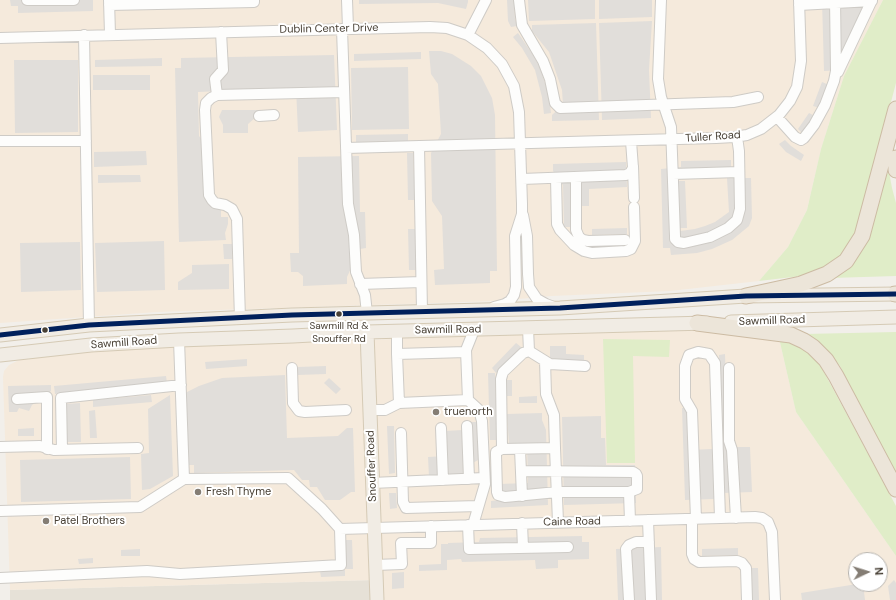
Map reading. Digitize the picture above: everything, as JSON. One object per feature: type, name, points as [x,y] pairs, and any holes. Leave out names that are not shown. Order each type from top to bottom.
[{"type":"highway","points":[[746,296],[801,284],[827,274],[846,261],[862,236],[896,109]]},
{"type":"highway","points":[[896,158],[896,170]]},
{"type":"highway","points":[[697,323],[791,335],[813,347],[826,360],[836,376],[896,489]]},
{"type":"main road","name":"Sawmill Road","points":[[0,335],[88,325],[366,313],[560,308],[746,296],[896,294]]},
{"type":"main road","points":[[367,332],[373,324],[381,321],[448,311]]},
{"type":"main road","name":"Sawmill Road","points":[[0,355],[91,345],[367,332],[896,317]]},
{"type":"main road","name":"Snouffer Road","points":[[367,332],[377,600]]},
{"type":"street","points":[[27,0],[74,0]]},
{"type":"street","points":[[110,34],[109,3],[254,2],[254,0]]},
{"type":"street","points":[[347,0],[344,92],[348,204],[354,234],[356,272],[366,301],[366,313]]},
{"type":"street","points":[[468,35],[486,0]]},
{"type":"street","points":[[519,0],[522,25],[545,65],[555,103],[558,107],[564,109],[738,102],[758,97]]},
{"type":"street","points":[[661,0],[658,74],[660,93],[670,123],[672,140],[675,238],[677,241],[681,243],[710,238],[728,228],[737,220],[740,209],[739,151],[737,137]]},
{"type":"street","points":[[777,117],[796,139],[801,140],[804,138],[820,116],[872,0],[799,2]]},
{"type":"street","points":[[833,85],[836,61],[835,1]]},
{"type":"street","name":"Tuller Road","points":[[346,148],[672,140],[737,137],[747,134],[761,129],[777,117],[794,95],[799,79],[801,55],[799,2]]},
{"type":"street","name":"Dublin Center Drive","points":[[0,38],[110,34],[435,27],[453,30],[468,35],[484,45],[495,55],[509,76],[516,91],[521,143],[522,214],[515,236],[515,294],[510,301],[505,304],[478,310]]},
{"type":"street","points":[[217,96],[216,79],[223,70],[221,32]]},
{"type":"street","points":[[84,35],[88,325]]},
{"type":"street","points":[[240,319],[237,219],[232,209],[225,205],[213,202],[208,194],[205,108],[209,100],[217,96],[344,92]]},
{"type":"street","points":[[259,116],[274,115]]},
{"type":"street","points":[[0,141],[86,141]]},
{"type":"street","points":[[576,177],[576,232],[578,249],[592,253],[630,250],[635,241],[632,141]]},
{"type":"street","points":[[419,146],[422,311]]},
{"type":"street","points":[[522,179],[626,175],[632,170],[633,166]]},
{"type":"street","points":[[673,174],[739,172]]},
{"type":"street","points":[[556,178],[557,224],[560,230],[577,242],[625,240]]},
{"type":"street","name":"Dublin Center Drive","points":[[522,204],[527,236],[528,274],[530,287],[534,295],[541,302],[560,308]]},
{"type":"street","points":[[360,284],[421,282]]},
{"type":"street","points":[[528,328],[529,351]]},
{"type":"street","points":[[468,400],[466,352],[474,330]]},
{"type":"street","points":[[397,332],[398,402]]},
{"type":"street","points":[[179,340],[184,479]]},
{"type":"street","points":[[529,351],[550,364],[585,366]]},
{"type":"street","points":[[502,449],[502,372],[523,353],[529,351]]},
{"type":"street","points":[[397,354],[466,352]]},
{"type":"street","points":[[720,518],[714,362],[709,354],[698,352],[689,355],[685,366],[685,399],[692,411],[694,519],[692,554],[694,559],[699,562],[737,561],[742,563],[746,568],[747,600]]},
{"type":"street","points":[[545,361],[546,394],[554,415],[558,522]]},
{"type":"street","points":[[292,368],[293,404],[299,411],[346,410]]},
{"type":"street","points":[[729,368],[729,441],[732,450],[736,518]]},
{"type":"street","points":[[62,450],[61,398],[181,385]]},
{"type":"street","points":[[17,399],[47,397],[47,449]]},
{"type":"street","points":[[370,410],[386,410],[398,402],[468,400],[479,410],[482,421],[485,484],[470,525],[469,549],[568,547]]},
{"type":"street","points":[[467,426],[469,479]]},
{"type":"street","points":[[441,428],[443,480]]},
{"type":"street","points":[[401,433],[403,502],[406,508],[478,506]]},
{"type":"street","points":[[0,447],[38,446],[52,450],[138,448]]},
{"type":"street","points":[[521,472],[632,472],[637,476],[637,489],[629,492],[557,492],[505,497],[498,495],[496,452],[502,449],[556,448]]},
{"type":"street","points":[[520,449],[522,496]]},
{"type":"street","points":[[0,512],[140,507],[184,479],[288,478],[322,509],[340,529],[341,565],[180,574],[147,571],[0,578]]},
{"type":"street","points":[[372,483],[484,478]]},
{"type":"street","points":[[629,492],[630,521]]},
{"type":"street","name":"Caine Road","points":[[340,529],[558,522],[762,518],[768,522],[772,532],[775,600]]},
{"type":"street","points":[[648,520],[651,600]]},
{"type":"street","points":[[522,524],[523,548]]},
{"type":"street","points":[[375,565],[402,564],[401,543],[431,543],[430,526]]},
{"type":"street","points":[[629,600],[626,549],[629,545],[636,542],[649,542]]},
{"type":"shaded area","points":[[0,0],[883,0],[844,76],[821,149],[807,210],[788,247],[759,281],[670,291],[551,296],[496,301],[157,312],[0,323]]},
{"type":"shaded area","points":[[10,0],[93,0],[93,11],[18,13],[18,6],[11,6]]},
{"type":"shaded area","points":[[359,0],[468,0],[468,2],[466,9],[438,3],[359,4]]},
{"type":"shaded area","points":[[507,0],[514,0],[517,26],[511,27],[508,21]]},
{"type":"shaded area","points":[[528,0],[595,0],[595,19],[529,21]]},
{"type":"shaded area","points":[[599,0],[652,0],[652,17],[599,19]]},
{"type":"shaded area","points":[[822,0],[878,0],[842,70],[824,71]]},
{"type":"shaded area","points":[[652,21],[649,70],[651,118],[602,120],[599,23]]},
{"type":"shaded area","points":[[596,23],[599,120],[552,121],[552,115],[563,105],[562,90],[549,52],[532,31],[532,25]]},
{"type":"shaded area","points":[[518,33],[540,68],[549,96],[551,113],[544,114],[542,97],[535,70],[522,48],[513,37]]},
{"type":"shaded area","points":[[429,51],[441,51],[452,54],[471,66],[481,76],[492,98],[495,115],[497,271],[490,271],[490,283],[435,285],[434,270],[444,269],[442,216],[432,201],[431,153],[441,134],[438,84],[431,74]]},
{"type":"shaded area","points":[[421,52],[421,59],[354,61],[354,54]]},
{"type":"shaded area","points":[[334,55],[337,130],[298,132],[296,88],[198,92],[199,136],[206,145],[206,198],[221,208],[221,217],[228,217],[228,224],[225,233],[226,240],[179,242],[175,68],[181,68],[181,58]]},
{"type":"shaded area","points":[[162,58],[162,66],[95,67],[95,60]]},
{"type":"shaded area","points":[[14,60],[78,60],[78,132],[15,133]]},
{"type":"shaded area","points":[[408,67],[409,129],[352,130],[351,68]]},
{"type":"shaded area","points":[[93,75],[150,75],[150,90],[93,90]]},
{"type":"shaded area","points":[[822,82],[829,85],[820,108],[813,106]]},
{"type":"shaded area","points":[[222,110],[259,110],[256,117],[248,124],[248,133],[223,133],[223,125],[219,117]]},
{"type":"shaded area","points":[[809,113],[815,116],[803,134],[798,129]]},
{"type":"shaded area","points":[[408,134],[408,141],[356,142],[356,135]]},
{"type":"shaded area","points":[[785,140],[804,155],[801,161],[786,152],[779,144]]},
{"type":"shaded area","points":[[146,151],[147,165],[94,167],[94,152]]},
{"type":"shaded area","points":[[407,153],[413,153],[415,200],[408,200]]},
{"type":"shaded area","points":[[359,156],[360,212],[365,212],[366,248],[360,249],[347,277],[347,284],[303,286],[303,276],[298,272],[291,272],[290,253],[299,253],[298,157]]},
{"type":"shaded area","points":[[731,160],[731,167],[744,178],[751,178],[752,218],[749,226],[732,240],[712,249],[697,253],[671,255],[670,248],[663,248],[661,169],[681,167],[681,161]],"holes":[[[727,178],[729,212],[715,222],[705,226],[680,231],[680,228],[687,228],[685,181],[678,181],[678,179]]]},
{"type":"shaded area","points":[[626,162],[627,187],[589,189],[589,206],[581,206],[571,227],[564,227],[563,185],[553,171],[553,164]]},
{"type":"shaded area","points":[[98,175],[140,175],[141,182],[98,183]]},
{"type":"shaded area","points":[[627,228],[627,234],[592,235],[592,229]]},
{"type":"shaded area","points":[[408,229],[415,229],[416,270],[409,270]]},
{"type":"shaded area","points":[[164,241],[165,290],[97,292],[95,243]]},
{"type":"shaded area","points":[[80,242],[81,290],[21,292],[20,243]]},
{"type":"shaded area","points":[[223,244],[232,244],[232,259],[224,259]]},
{"type":"shaded area","points":[[229,264],[229,289],[178,290],[178,282],[192,273],[192,265]]},
{"type":"shaded area","points":[[695,329],[779,338],[796,412],[896,556],[896,600],[375,600],[374,580],[10,590],[4,371],[9,365],[19,360],[79,351],[152,347]]},
{"type":"shaded area","points":[[516,343],[521,347],[496,373],[492,368]]},
{"type":"shaded area","points":[[550,346],[566,346],[566,354],[584,355],[584,362],[550,362]]},
{"type":"shaded area","points":[[725,354],[728,447],[750,447],[752,492],[723,493],[719,355]]},
{"type":"shaded area","points":[[247,359],[247,366],[206,369],[205,362]]},
{"type":"shaded area","points":[[326,366],[326,374],[298,375],[298,367]]},
{"type":"shaded area","points":[[488,373],[495,373],[497,440],[490,440]]},
{"type":"shaded area","points":[[285,375],[287,438],[338,436],[347,428],[353,428],[355,492],[351,492],[340,500],[325,500],[317,487],[310,487],[309,480],[302,480],[294,470],[194,473],[194,465],[185,465],[185,393],[199,386],[222,378]]},
{"type":"shaded area","points":[[166,376],[167,383],[55,394],[54,386]]},
{"type":"shaded area","points":[[329,378],[341,389],[336,394],[324,383]]},
{"type":"shaded area","points":[[505,380],[512,380],[512,396],[505,396]]},
{"type":"shaded area","points":[[51,385],[51,391],[32,405],[29,411],[19,408],[17,412],[9,412],[8,386]]},
{"type":"shaded area","points":[[151,395],[152,402],[93,407],[93,400]]},
{"type":"shaded area","points":[[170,395],[173,476],[150,489],[142,490],[141,454],[149,453],[148,409]]},
{"type":"shaded area","points":[[537,396],[537,403],[519,403],[519,397]]},
{"type":"shaded area","points":[[80,403],[81,442],[67,442],[66,404]]},
{"type":"shaded area","points":[[682,408],[688,408],[689,450],[713,449],[714,499],[685,500]]},
{"type":"shaded area","points":[[95,410],[97,438],[90,438],[89,411]]},
{"type":"shaded area","points":[[542,413],[542,420],[546,430],[548,505],[491,508],[491,501],[500,500],[499,484],[528,483],[527,444],[509,445],[507,414]]},
{"type":"shaded area","points":[[601,416],[601,438],[605,438],[606,465],[635,465],[636,503],[564,505],[562,417]]},
{"type":"shaded area","points":[[463,422],[477,422],[480,459],[467,466],[468,475],[429,477],[428,457],[446,456],[444,431],[463,430]]},
{"type":"shaded area","points":[[387,426],[394,426],[395,473],[389,474]]},
{"type":"shaded area","points":[[34,428],[34,436],[18,436],[18,429]]},
{"type":"shaded area","points":[[130,457],[131,499],[21,502],[20,460]]},
{"type":"shaded area","points":[[389,493],[396,493],[397,508],[390,509]]},
{"type":"shaded area","points":[[582,536],[582,542],[589,542],[589,559],[558,560],[558,568],[536,569],[535,560],[462,562],[461,559],[447,560],[447,570],[419,571],[419,565],[441,564],[441,544],[479,542],[480,538]]},
{"type":"shaded area","points":[[345,540],[352,540],[353,569],[346,569]]},
{"type":"shaded area","points":[[661,547],[662,600],[618,600],[616,549]]},
{"type":"shaded area","points":[[738,548],[738,555],[702,556],[702,549]]},
{"type":"shaded area","points":[[140,549],[140,556],[121,556],[121,550]]},
{"type":"shaded area","points":[[93,558],[93,563],[79,564],[78,559]]},
{"type":"shaded area","points":[[751,568],[758,568],[759,600],[752,600]]},
{"type":"shaded area","points":[[345,570],[345,576],[321,577],[320,571]]},
{"type":"shaded area","points":[[404,572],[404,588],[392,589],[392,573]]},
{"type":"shaded area","points":[[374,580],[375,600],[10,600],[10,590]]},
{"type":"shaded area","points":[[894,580],[896,583],[896,600],[890,600],[888,586]]},
{"type":"shaded area","points":[[848,585],[848,592],[864,592],[865,600],[802,600],[801,593]]},
{"type":"green space","points":[[883,0],[896,0],[896,83],[860,219],[852,239],[845,251],[826,269],[825,267],[801,276],[759,281],[788,247],[807,210],[821,149],[844,76]]},
{"type":"green space","points":[[889,172],[896,203],[896,276],[831,278],[851,262],[886,175]]},
{"type":"green space","points":[[896,332],[896,477],[840,366],[833,357],[804,334]]},
{"type":"green space","points":[[779,338],[805,347],[818,361],[896,506],[896,556],[796,412]]},
{"type":"green space","points":[[603,339],[670,340],[669,357],[633,356],[635,463],[607,463]]},
{"type":"transit line","points":[[0,335],[89,325],[292,315],[560,308],[746,296],[896,294]]},
{"type":"place","name":"Sawmill Rd & Snouffer Rd","points":[[339,314]]},
{"type":"place","name":"truenorth","points":[[436,412]]},
{"type":"place","name":"Fresh Thyme","points":[[198,492]]},
{"type":"place","name":"Patel Brothers","points":[[46,521]]}]
